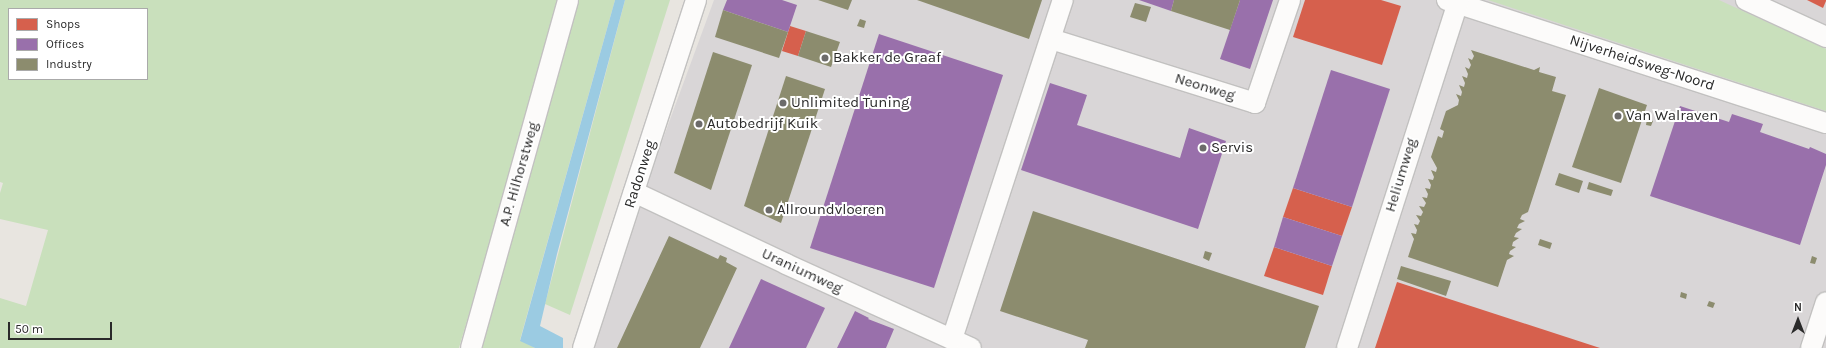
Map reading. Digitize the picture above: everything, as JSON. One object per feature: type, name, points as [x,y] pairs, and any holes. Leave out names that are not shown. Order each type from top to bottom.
[{"type":"street","name":"A.P. Hilhorstweg","points":[[471,348],[568,0]]},
{"type":"street","name":"Radonweg","points":[[583,348],[696,0]]},
{"type":"street","points":[[952,339],[1063,0]]},
{"type":"street","name":"Neonweg","points":[[1051,39],[1255,103],[1290,0]]},
{"type":"street","points":[[1746,0],[1826,37]]},
{"type":"street","name":"Nijverheidsweg-Noord","points":[[1454,1],[1826,123]]},
{"type":"street","name":"Heliumweg","points":[[1347,348],[1454,1]]},
{"type":"street","name":"Uraniumweg","points":[[634,192],[786,264],[971,348]]},
{"type":"street","points":[[1811,348],[1826,302]]},
{"type":"shaded area","points":[[714,0],[1826,0],[1826,348],[586,348]]},
{"type":"green space","points":[[0,0],[561,0],[459,348],[0,348],[0,298],[26,306],[48,230],[0,219],[0,193],[3,183],[0,182]]},
{"type":"green space","points":[[570,0],[615,0],[520,340],[535,348],[473,348]]},
{"type":"green space","points":[[625,0],[670,0],[570,315],[545,304]]},
{"type":"green space","points":[[1488,0],[1719,0],[1826,49],[1826,111]]},
{"type":"water","points":[[615,0],[625,0],[557,254],[540,326],[563,338],[563,348],[535,348],[520,341]]},
{"type":"building: Shops","points":[[1305,0],[1381,0],[1401,6],[1382,65],[1293,37]]},
{"type":"building: Shops","points":[[1807,0],[1826,0],[1826,1],[1823,8]]},
{"type":"building: Shops","points":[[790,26],[806,31],[798,56],[782,51]]},
{"type":"building: Shops","points":[[1293,188],[1352,207],[1342,236],[1283,217]]},
{"type":"building: Shops","points":[[1274,247],[1332,266],[1323,295],[1264,276]]},
{"type":"building: Shops","points":[[1397,282],[1600,348],[1375,348]]},
{"type":"building: Offices","points":[[727,0],[782,0],[797,5],[788,32],[723,10]]},
{"type":"building: Offices","points":[[1139,0],[1174,0],[1171,11]]},
{"type":"building: Offices","points":[[1240,0],[1273,0],[1250,69],[1220,59]]},
{"type":"building: Offices","points":[[879,34],[1003,75],[934,288],[810,248]]},
{"type":"building: Offices","points":[[1331,70],[1390,89],[1352,207],[1293,188]]},
{"type":"building: Offices","points":[[1050,83],[1087,95],[1077,125],[1180,158],[1189,128],[1226,141],[1198,229],[1021,170]]},
{"type":"building: Offices","points":[[1680,106],[1729,122],[1732,114],[1763,124],[1760,132],[1809,149],[1810,147],[1826,154],[1826,165],[1800,245],[1650,196]]},
{"type":"building: Offices","points":[[1283,217],[1342,236],[1332,266],[1274,247]]},
{"type":"building: Offices","points":[[761,279],[825,308],[806,348],[729,348]]},
{"type":"building: Offices","points":[[855,311],[869,318],[868,319],[894,329],[886,348],[837,348]]},
{"type":"building: Industry","points":[[818,0],[852,0],[848,10]]},
{"type":"building: Industry","points":[[917,0],[1042,0],[1029,39]]},
{"type":"building: Industry","points":[[1174,0],[1240,0],[1230,30],[1171,11]]},
{"type":"building: Industry","points":[[1135,3],[1151,7],[1146,22],[1130,17]]},
{"type":"building: Industry","points":[[723,10],[788,32],[779,58],[715,37]]},
{"type":"building: Industry","points":[[860,19],[866,21],[864,28],[857,26]]},
{"type":"building: Industry","points":[[806,31],[840,42],[831,67],[798,56]]},
{"type":"building: Industry","points":[[1471,50],[1534,70],[1540,67],[1539,72],[1556,77],[1552,91],[1566,95],[1528,212],[1522,215],[1520,219],[1525,221],[1519,224],[1517,228],[1522,229],[1516,233],[1514,237],[1519,238],[1513,242],[1512,246],[1516,247],[1510,251],[1509,254],[1514,256],[1507,260],[1498,287],[1408,257],[1414,239],[1411,233],[1416,234],[1417,230],[1414,224],[1418,225],[1420,221],[1416,215],[1421,216],[1423,212],[1419,206],[1424,207],[1426,203],[1422,197],[1427,198],[1428,194],[1425,188],[1430,189],[1431,185],[1428,179],[1433,180],[1434,177],[1431,170],[1436,172],[1437,168],[1431,157],[1438,136],[1442,138],[1444,131],[1440,129],[1446,111],[1458,105],[1459,100],[1456,94],[1461,96],[1462,92],[1459,85],[1464,87],[1465,83],[1462,76],[1467,78],[1468,74],[1465,67],[1469,69],[1471,65],[1468,58],[1472,60],[1474,56]]},
{"type":"building: Industry","points":[[713,52],[752,65],[711,190],[674,173]]},
{"type":"building: Industry","points":[[786,76],[825,89],[781,223],[744,206]]},
{"type":"building: Industry","points":[[1599,88],[1647,105],[1621,183],[1572,167]]},
{"type":"building: Industry","points":[[1647,119],[1653,121],[1651,126],[1646,125]]},
{"type":"building: Industry","points":[[1559,173],[1583,181],[1579,193],[1555,185]]},
{"type":"building: Industry","points":[[1589,182],[1613,190],[1611,196],[1587,189]]},
{"type":"building: Industry","points":[[1033,211],[1319,306],[1305,348],[1085,348],[1088,340],[1000,311]]},
{"type":"building: Industry","points":[[669,236],[718,259],[720,255],[727,258],[726,262],[737,268],[700,348],[617,348]]},
{"type":"building: Industry","points":[[1540,239],[1552,243],[1550,249],[1538,245]]},
{"type":"building: Industry","points":[[1205,251],[1212,253],[1209,261],[1203,258]]},
{"type":"building: Industry","points":[[1812,256],[1817,258],[1815,264],[1810,263]]},
{"type":"building: Industry","points":[[1401,266],[1451,281],[1446,296],[1397,279]]},
{"type":"building: Industry","points":[[1681,292],[1687,294],[1686,299],[1680,297]]},
{"type":"building: Industry","points":[[1709,301],[1715,303],[1713,308],[1707,306]]},
{"type":"place","name":"Bakker de Graaf","points":[[825,58]]},
{"type":"place","name":"Unlimited Tuning","points":[[783,103]]},
{"type":"place","name":"Van Walraven","points":[[1618,116]]},
{"type":"place","name":"Autobedrijf Kuik","points":[[699,124]]},
{"type":"place","name":"Servis","points":[[1203,148]]},
{"type":"place","name":"Allroundvloeren","points":[[769,210]]}]
